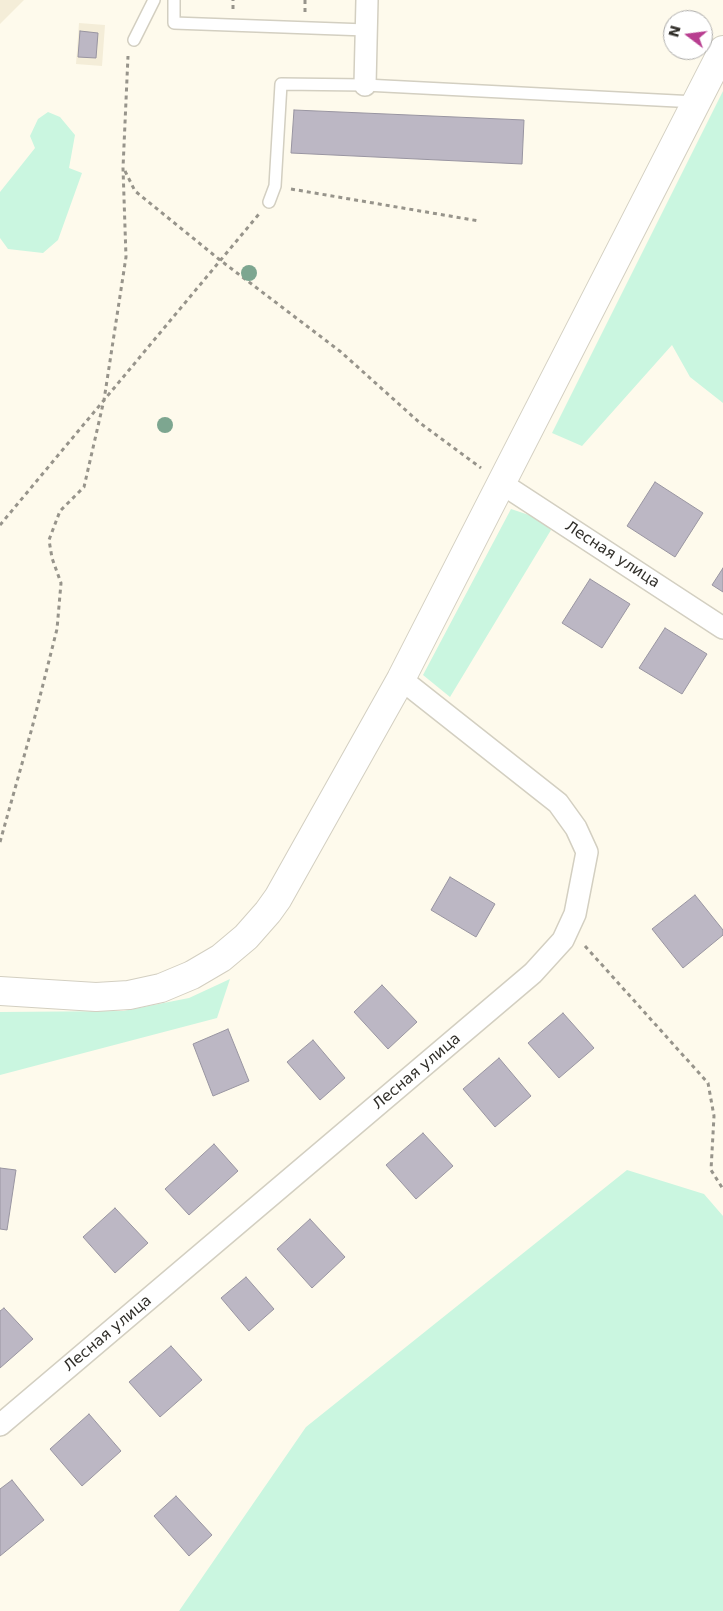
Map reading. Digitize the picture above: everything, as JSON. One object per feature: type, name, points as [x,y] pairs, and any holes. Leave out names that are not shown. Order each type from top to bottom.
[{"type":"street","points":[[365,85],[367,0]]},
{"type":"street","points":[[0,991],[96,997],[129,995],[161,988],[207,967],[234,948],[258,925],[278,898],[401,679],[723,50]]},
{"type":"street","name":"Лесная улица","points":[[501,483],[723,628]]},
{"type":"street","name":"Лесная улица","points":[[0,1425],[533,973],[563,940],[575,914],[587,852],[576,828],[558,803],[401,679]]},
{"type":"lane","points":[[134,40],[154,0]]},
{"type":"lane","points":[[174,0],[174,23],[366,30]]},
{"type":"lane","points":[[269,202],[275,186],[281,84],[365,85],[696,102]]},
{"type":"path","points":[[0,842],[57,630],[61,584],[52,558],[49,540],[60,511],[84,487],[104,400],[126,257],[124,168],[128,57],[134,40]]},
{"type":"path","points":[[124,168],[135,191],[220,260],[341,352],[420,423],[501,483]]},
{"type":"path","points":[[275,186],[479,221]]},
{"type":"path","points":[[0,525],[269,202]]},
{"type":"path","points":[[569,928],[708,1083],[714,1116],[711,1170],[723,1189]]},
{"type":"shaded area","points":[[0,0],[24,0],[0,24]]},
{"type":"shaded area","points":[[79,23],[105,25],[102,66],[76,64]]},
{"type":"green space","points":[[723,91],[723,403],[690,377],[672,345],[582,446],[552,433]]},
{"type":"green space","points":[[48,112],[60,117],[75,135],[69,168],[82,173],[58,240],[43,253],[8,249],[0,238],[0,192],[35,148],[30,136],[38,119]]},
{"type":"green space","points":[[511,509],[538,518],[551,530],[450,697],[423,675]]},
{"type":"green space","points":[[230,979],[217,1018],[0,1075],[0,1012],[123,1011],[189,998]]},
{"type":"green space","points":[[627,1170],[704,1194],[723,1216],[723,1611],[179,1611],[306,1427]]},
{"type":"building","points":[[80,31],[98,33],[96,58],[78,57]]},
{"type":"building","points":[[294,110],[524,120],[522,164],[291,153]]},
{"type":"building","points":[[655,482],[703,513],[675,557],[627,526]]},
{"type":"building","points":[[723,568],[723,592],[712,585]]},
{"type":"building","points":[[590,579],[630,604],[602,648],[562,623]]},
{"type":"building","points":[[665,628],[707,654],[682,694],[639,668]]},
{"type":"building","points":[[450,877],[495,904],[476,937],[431,910]]},
{"type":"building","points":[[695,895],[723,930],[723,935],[683,968],[652,929]]},
{"type":"building","points":[[382,985],[417,1022],[388,1049],[354,1012]]},
{"type":"building","points":[[563,1013],[594,1048],[559,1078],[528,1043]]},
{"type":"building","points":[[228,1029],[249,1081],[213,1096],[193,1044]]},
{"type":"building","points":[[313,1040],[345,1078],[320,1100],[287,1062]]},
{"type":"building","points":[[499,1058],[531,1096],[495,1127],[463,1089]]},
{"type":"building","points":[[423,1133],[453,1166],[416,1199],[386,1165]]},
{"type":"building","points":[[214,1144],[238,1171],[189,1215],[165,1189]]},
{"type":"building","points":[[0,1168],[16,1170],[7,1230],[0,1229]]},
{"type":"building","points":[[115,1208],[148,1243],[115,1273],[83,1237]]},
{"type":"building","points":[[310,1219],[345,1257],[312,1288],[277,1249]]},
{"type":"building","points":[[246,1277],[274,1309],[249,1331],[221,1298]]},
{"type":"building","points":[[4,1308],[33,1339],[0,1368],[0,1311]]},
{"type":"building","points":[[171,1346],[202,1380],[160,1417],[129,1382]]},
{"type":"building","points":[[89,1414],[121,1451],[82,1486],[50,1449]]},
{"type":"building","points":[[12,1480],[44,1520],[0,1556],[0,1489]]},
{"type":"building","points":[[176,1496],[212,1535],[189,1556],[154,1516]]}]
